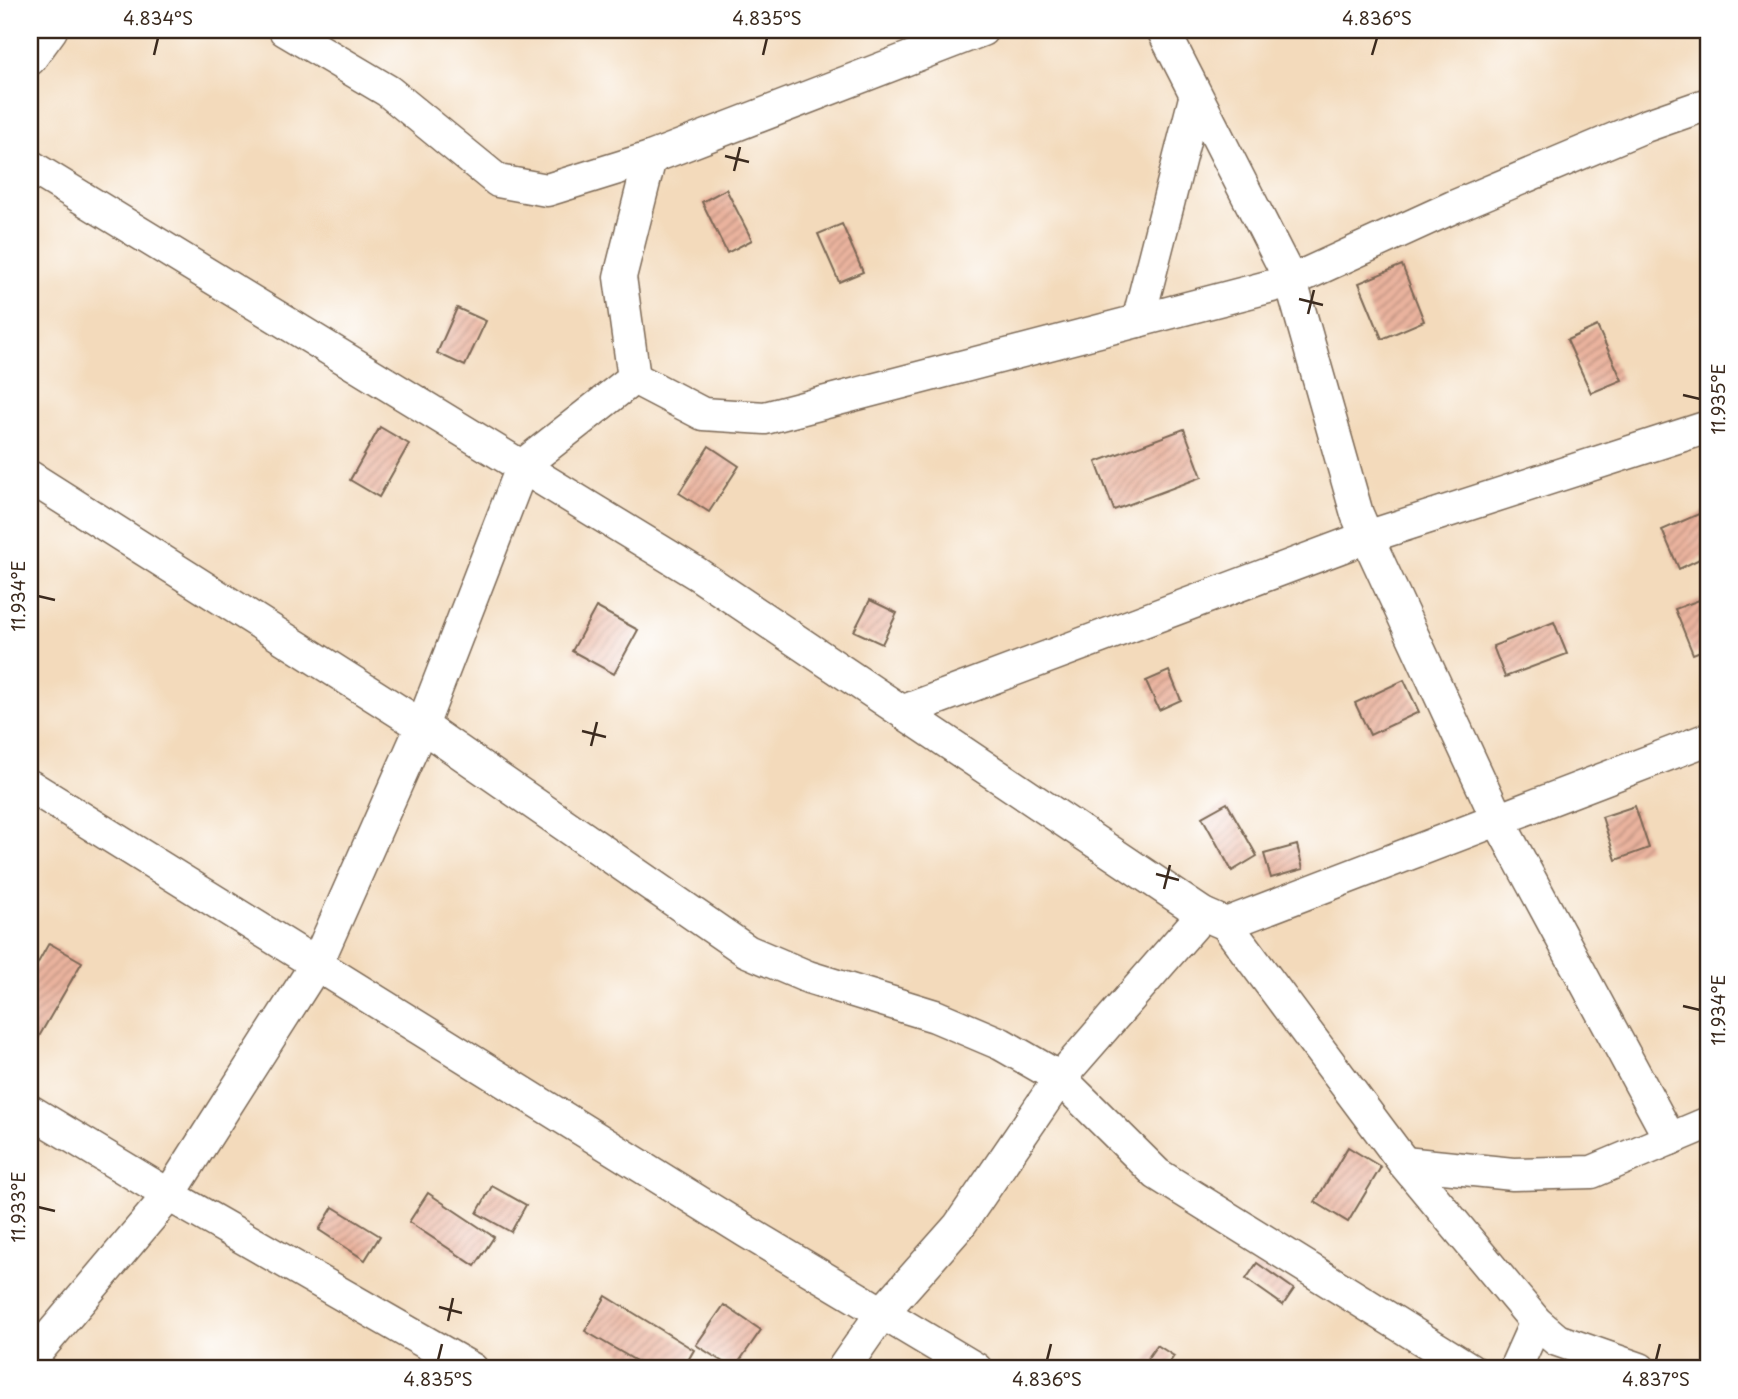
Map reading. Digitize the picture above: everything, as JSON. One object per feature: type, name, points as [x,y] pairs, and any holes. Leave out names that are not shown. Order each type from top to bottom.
[{"type":"street","points":[[30,59],[51,30]]},
{"type":"street","points":[[285,30],[388,91],[498,181],[547,190],[650,158],[982,30]]},
{"type":"street","points":[[1163,30],[1195,99],[1291,281],[1349,488],[1367,537],[1497,818],[1670,1139]]},
{"type":"street","points":[[1138,321],[1195,99]]},
{"type":"street","points":[[634,378],[703,414],[765,418],[1291,281],[1465,202],[1645,126],[1708,104]]},
{"type":"street","points":[[634,378],[620,276],[650,158]]},
{"type":"street","points":[[30,166],[696,573],[1214,919],[1404,1163],[1536,1322],[1557,1340],[1640,1369]]},
{"type":"street","points":[[30,1360],[169,1195],[317,963],[422,726],[523,465],[634,378]]},
{"type":"street","points":[[904,711],[1367,537],[1708,426]]},
{"type":"street","points":[[30,477],[422,726],[747,951],[808,977],[935,1016],[1001,1044],[1060,1078],[1157,1174],[1470,1369]]},
{"type":"street","points":[[843,1369],[882,1313],[959,1226],[1060,1078],[1214,919],[1497,818],[1708,738]]},
{"type":"street","points":[[30,786],[976,1369]]},
{"type":"street","points":[[30,1111],[169,1195],[472,1369]]},
{"type":"street","points":[[1404,1163],[1513,1174],[1592,1172],[1708,1123]]},
{"type":"street","points":[[1515,1369],[1536,1322]]},
{"type":"building","points":[[726,189],[752,240],[727,253],[702,202]]},
{"type":"building","points":[[842,224],[863,272],[839,282],[818,234]]},
{"type":"building","points":[[1402,265],[1424,321],[1382,339],[1359,283]]},
{"type":"building","points":[[457,308],[486,321],[465,366],[437,353]]},
{"type":"building","points":[[1597,326],[1622,380],[1591,393],[1567,340]]},
{"type":"building","points":[[380,427],[409,444],[379,497],[350,480]]},
{"type":"building","points":[[1184,429],[1202,477],[1114,510],[1096,462]]},
{"type":"building","points":[[709,446],[739,466],[709,512],[679,493]]},
{"type":"building","points":[[1708,510],[1708,555],[1679,569],[1662,530]]},
{"type":"building","points":[[1702,599],[1708,615],[1708,648],[1693,654],[1675,609]]},
{"type":"building","points":[[870,600],[897,613],[882,644],[854,631]]},
{"type":"building","points":[[596,607],[638,630],[614,674],[572,651]]},
{"type":"building","points":[[1554,622],[1567,654],[1505,677],[1493,646]]},
{"type":"building","points":[[1169,671],[1181,700],[1159,710],[1146,681]]},
{"type":"building","points":[[1404,680],[1419,712],[1370,735],[1355,703]]},
{"type":"building","points":[[1227,803],[1257,856],[1232,871],[1202,817]]},
{"type":"building","points":[[1635,806],[1649,848],[1616,860],[1602,817]]},
{"type":"building","points":[[1297,845],[1303,869],[1271,878],[1264,854]]},
{"type":"building","points":[[49,943],[82,962],[30,1052],[30,977]]},
{"type":"building","points":[[1348,1147],[1381,1167],[1348,1222],[1315,1202]]},
{"type":"building","points":[[492,1186],[526,1205],[511,1232],[477,1213]]},
{"type":"building","points":[[428,1193],[494,1237],[475,1266],[409,1222]]},
{"type":"building","points":[[333,1207],[380,1236],[365,1260],[319,1230]]},
{"type":"building","points":[[1257,1263],[1294,1289],[1283,1305],[1246,1279]]},
{"type":"building","points":[[606,1296],[694,1350],[683,1369],[650,1369],[585,1331]]},
{"type":"building","points":[[724,1305],[761,1330],[734,1369],[696,1345]]},
{"type":"building","points":[[1157,1345],[1174,1356],[1165,1369],[1140,1369]]}]
